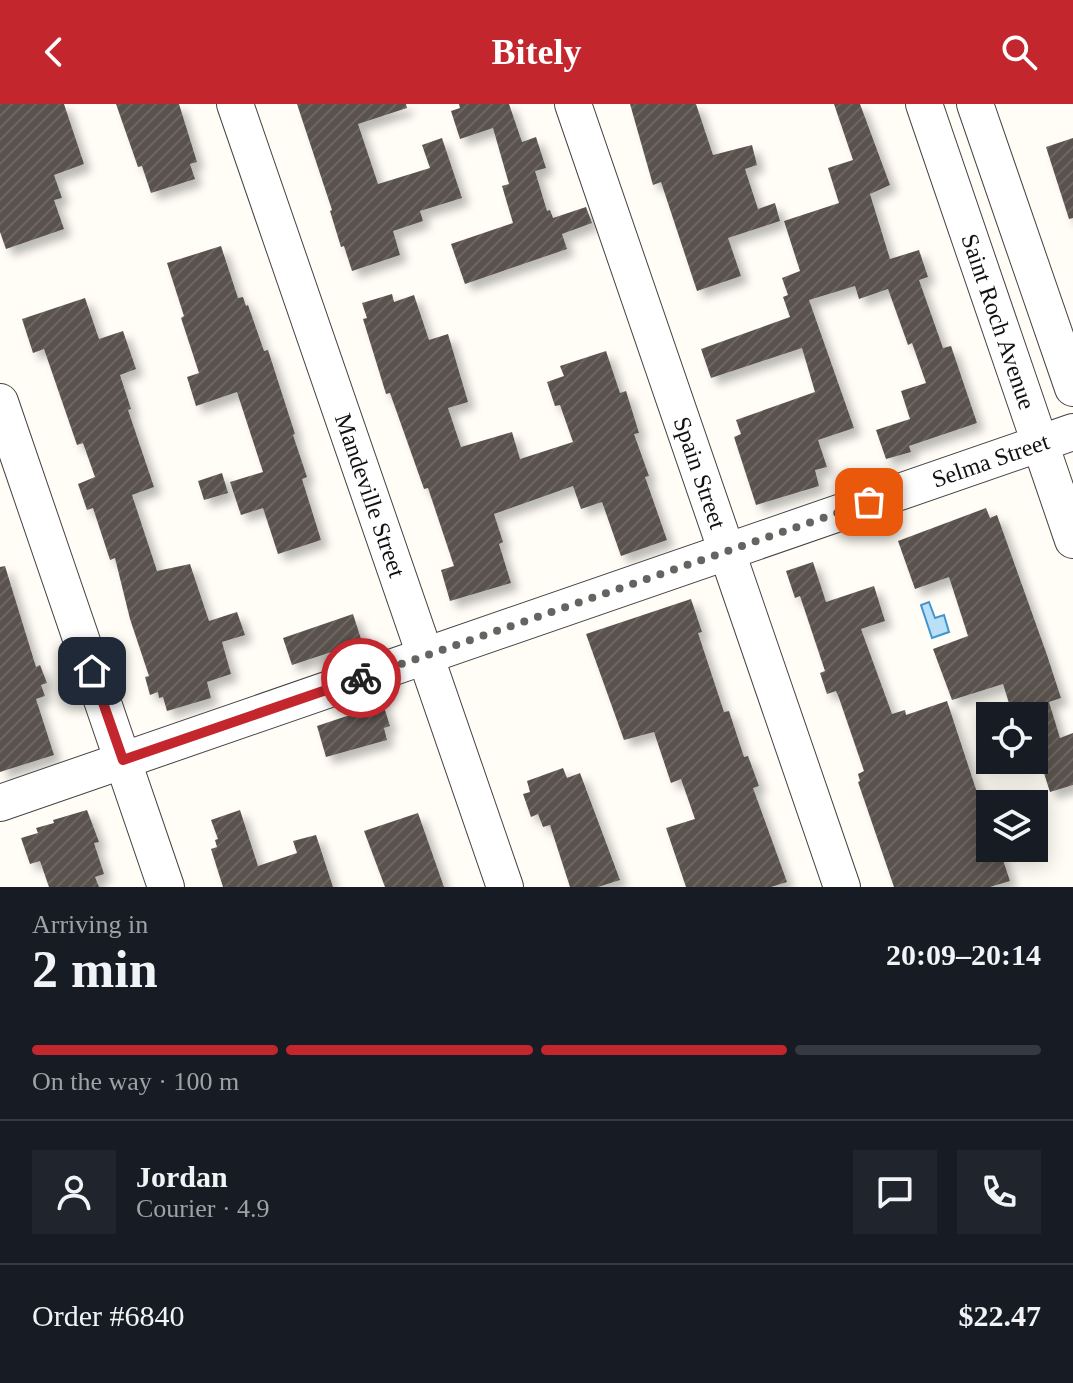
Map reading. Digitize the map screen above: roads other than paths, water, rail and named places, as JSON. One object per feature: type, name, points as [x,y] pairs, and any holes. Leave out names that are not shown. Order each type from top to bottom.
[{"type":"street","name":"Mandeville Street","points":[[235,104],[505,887]]},
{"type":"street","name":"Spain Street","points":[[573,104],[842,887]]},
{"type":"street","name":"Saint Roch Avenue","points":[[924,104],[1057,438],[1073,540]]},
{"type":"street","name":"Saint Roch Avenue","points":[[975,104],[1073,388]]},
{"type":"street","points":[[0,402],[166,887]]},
{"type":"street","name":"Selma Street","points":[[0,803],[1057,438]]},
{"type":"water","points":[[929,602],[935,618],[944,615],[949,632],[932,638],[921,605]]}]
